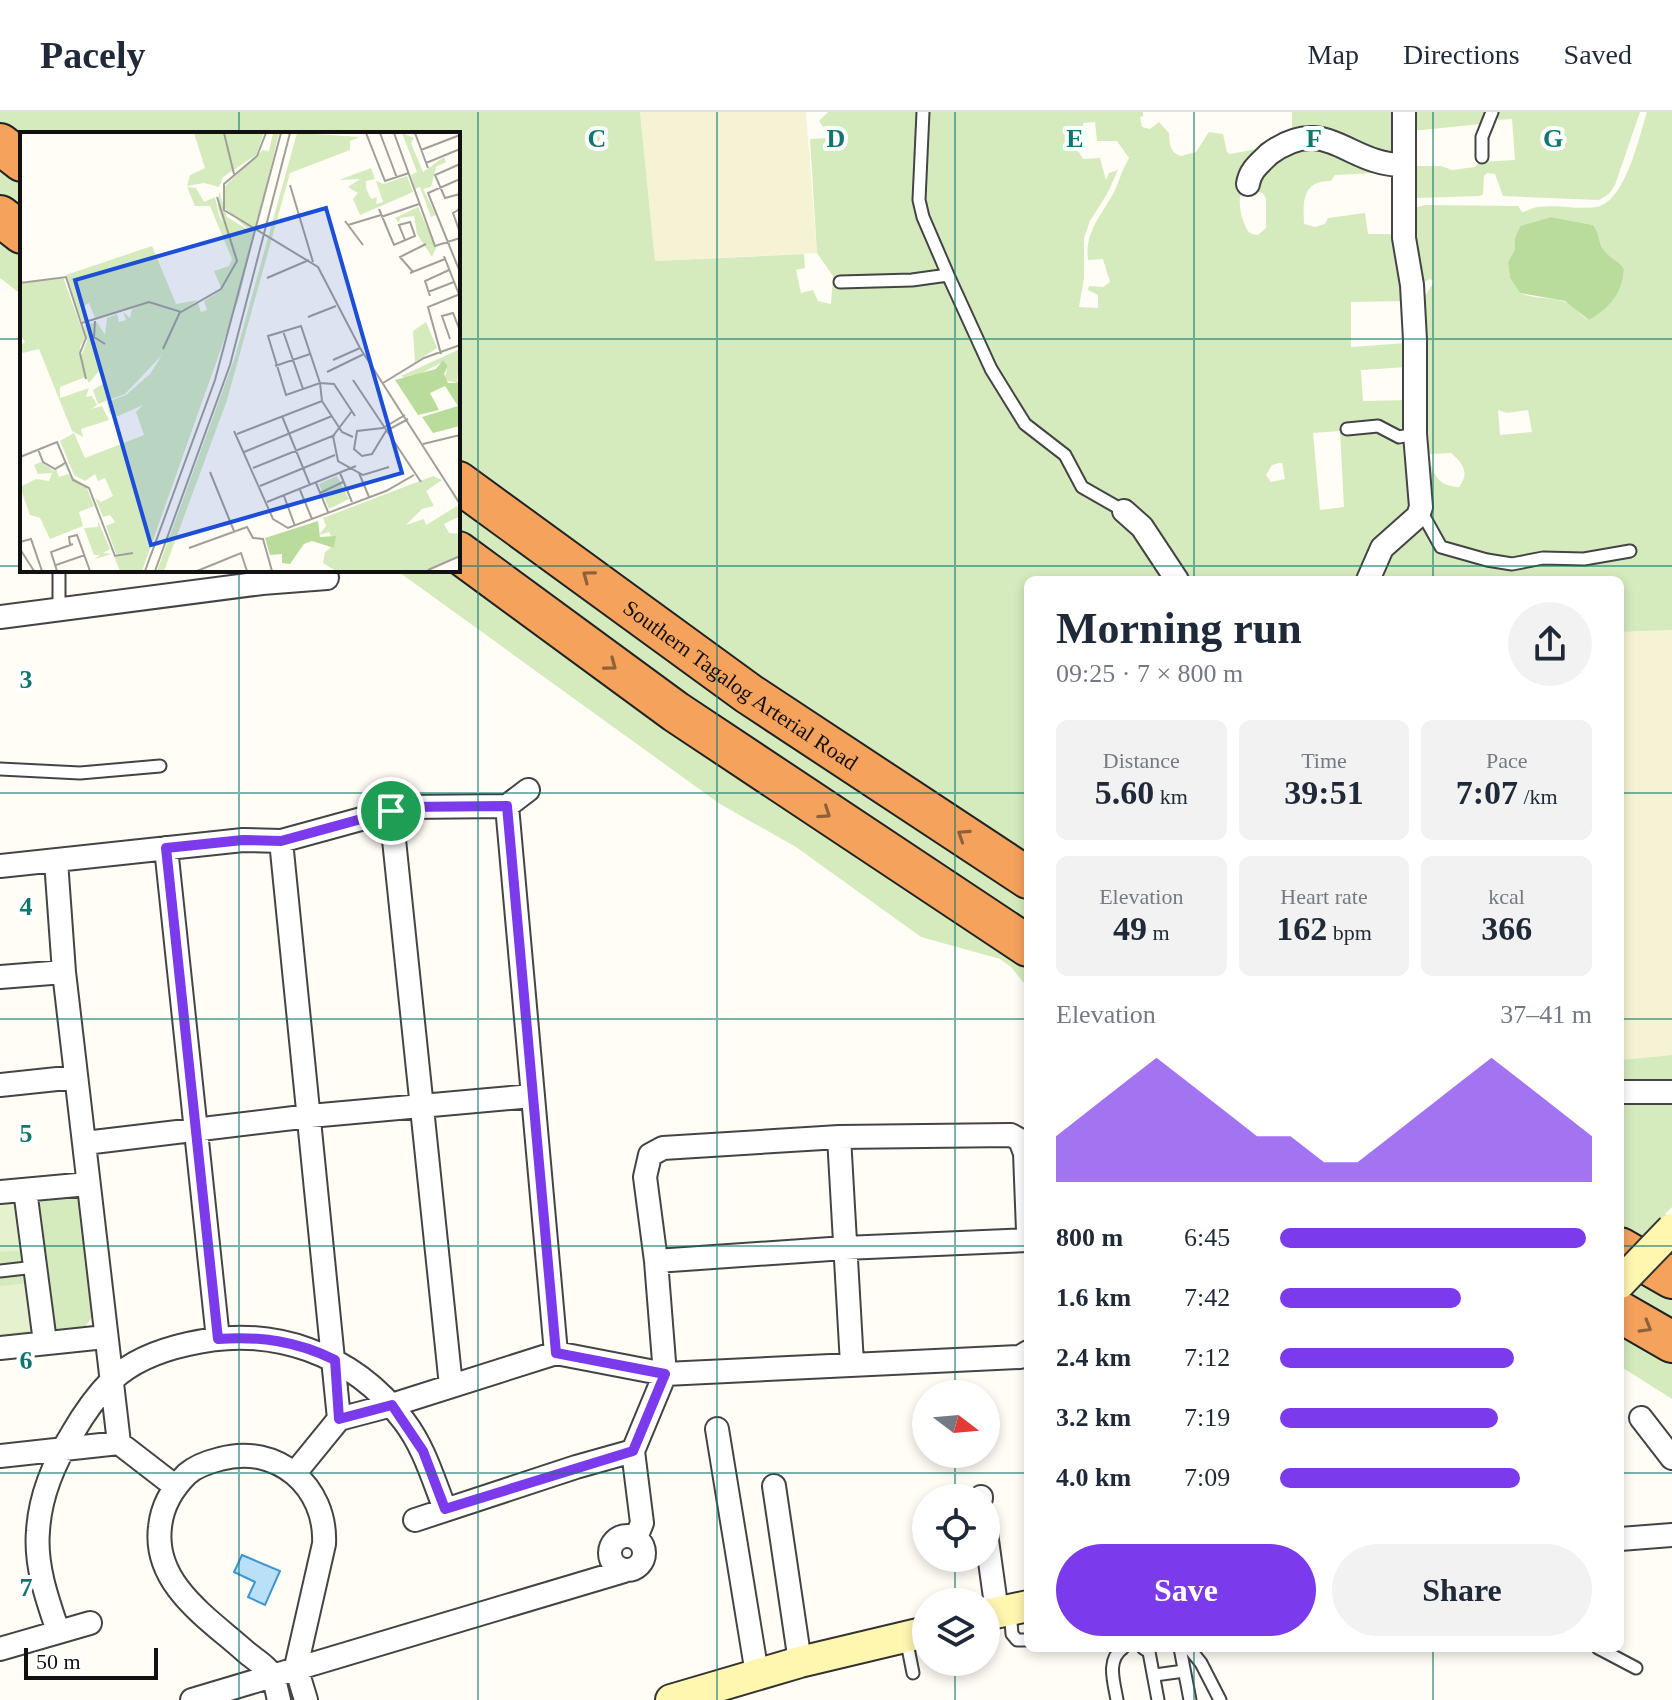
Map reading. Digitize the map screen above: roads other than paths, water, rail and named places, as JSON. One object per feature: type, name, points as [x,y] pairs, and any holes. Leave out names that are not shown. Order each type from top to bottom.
[{"type":"highway","points":[[0,144],[20,159]]},
{"type":"highway","points":[[0,216],[20,231]]},
{"type":"highway","name":"Southern Tagalog Arterial Road","points":[[460,483],[749,694],[1024,875]]},
{"type":"highway","points":[[460,553],[676,712],[1024,943]]},
{"type":"highway","points":[[1624,1250],[1672,1278]]},
{"type":"highway","points":[[1624,1314],[1672,1342]]},
{"type":"street","points":[[1370,576],[1382,548],[1420,511],[1412,285],[1405,249],[1404,112]]},
{"type":"street","points":[[1248,184],[1253,170],[1281,142],[1312,129],[1328,132],[1387,163],[1404,165]]},
{"type":"street","points":[[1124,511],[1142,527],[1174,576]]},
{"type":"street","points":[[0,617],[262,583],[327,578]]},
{"type":"street","points":[[0,866],[243,840],[281,841],[405,807],[507,806],[528,790]]},
{"type":"street","points":[[507,806],[556,1353]]},
{"type":"street","points":[[391,811],[451,1386]]},
{"type":"street","points":[[281,841],[339,1419]]},
{"type":"street","points":[[166,848],[218,1339]]},
{"type":"street","points":[[56,861],[64,972],[119,1443]]},
{"type":"street","points":[[0,977],[64,972]]},
{"type":"street","points":[[0,1085],[76,1077]]},
{"type":"street","points":[[1624,1092],[1672,1092]]},
{"type":"street","points":[[85,1143],[310,1116],[532,1096]]},
{"type":"street","points":[[192,1700],[624,1571],[614,1565],[609,1550],[619,1537],[636,1538],[642,1523],[633,1451],[665,1374],[656,1261],[645,1177],[650,1155],[663,1148],[839,1137],[1011,1135],[1020,1140],[1024,1150]]},
{"type":"street","points":[[839,1137],[852,1364]]},
{"type":"street","points":[[0,1192],[88,1184]]},
{"type":"street","points":[[25,1190],[45,1342]]},
{"type":"street","points":[[1624,1279],[1672,1229]]},
{"type":"street","points":[[656,1261],[1024,1240]]},
{"type":"street","points":[[0,1348],[105,1337]]},
{"type":"street","points":[[58,1631],[43,1588],[37,1534],[48,1481],[63,1448],[95,1399],[113,1379],[134,1364],[163,1351],[218,1339],[251,1337],[308,1348],[335,1360],[365,1380],[392,1405],[423,1451],[445,1509]]},
{"type":"street","points":[[295,1473],[339,1419],[556,1353],[665,1374],[1024,1354]]},
{"type":"street","points":[[1641,1418],[1672,1458]]},
{"type":"street","points":[[717,1429],[757,1674]]},
{"type":"street","points":[[0,1456],[119,1443],[176,1487]]},
{"type":"street","points":[[415,1520],[633,1451]]},
{"type":"street","points":[[279,1700],[272,1674],[181,1592],[165,1570],[159,1543],[164,1506],[176,1487],[193,1469],[238,1455],[267,1459],[295,1473],[315,1497],[325,1531],[296,1667],[306,1700]]},
{"type":"street","points":[[774,1486],[800,1662]]},
{"type":"street","points":[[1624,1539],[1672,1535]]},
{"type":"street","points":[[996,1572],[1005,1611]]},
{"type":"street","points":[[0,1649],[90,1623]]},
{"type":"street","points":[[671,1700],[800,1662],[912,1636]]},
{"type":"lane","points":[[923,112],[919,200],[923,217],[991,369],[1025,424],[1065,455],[1082,487],[1124,511]]},
{"type":"lane","points":[[1482,157],[1482,137],[1492,112]]},
{"type":"lane","points":[[840,282],[912,280],[948,275]]},
{"type":"lane","points":[[1347,429],[1378,426],[1399,437],[1415,434]]},
{"type":"lane","points":[[1420,511],[1441,547],[1487,560],[1512,564],[1543,558],[1584,559],[1630,551]]},
{"type":"lane","points":[[59,572],[59,611]]},
{"type":"lane","points":[[0,769],[94,773],[160,766]]},
{"type":"lane","points":[[0,1271],[35,1267]]},
{"type":"lane","points":[[1005,1611],[1012,1634],[1017,1640],[1024,1640]]},
{"type":"lane","points":[[1117,1652],[1112,1662],[1117,1700]]},
{"type":"lane","points":[[1149,1652],[1158,1700]]},
{"type":"lane","points":[[1181,1652],[1190,1700]]},
{"type":"lane","points":[[1192,1652],[1220,1700]]},
{"type":"lane","points":[[1606,1652],[1636,1668]]},
{"type":"lane","points":[[1155,1675],[1184,1671]]},
{"type":"water","points":[[242,1555],[280,1571],[265,1605],[248,1597],[255,1582],[234,1572]]}]
